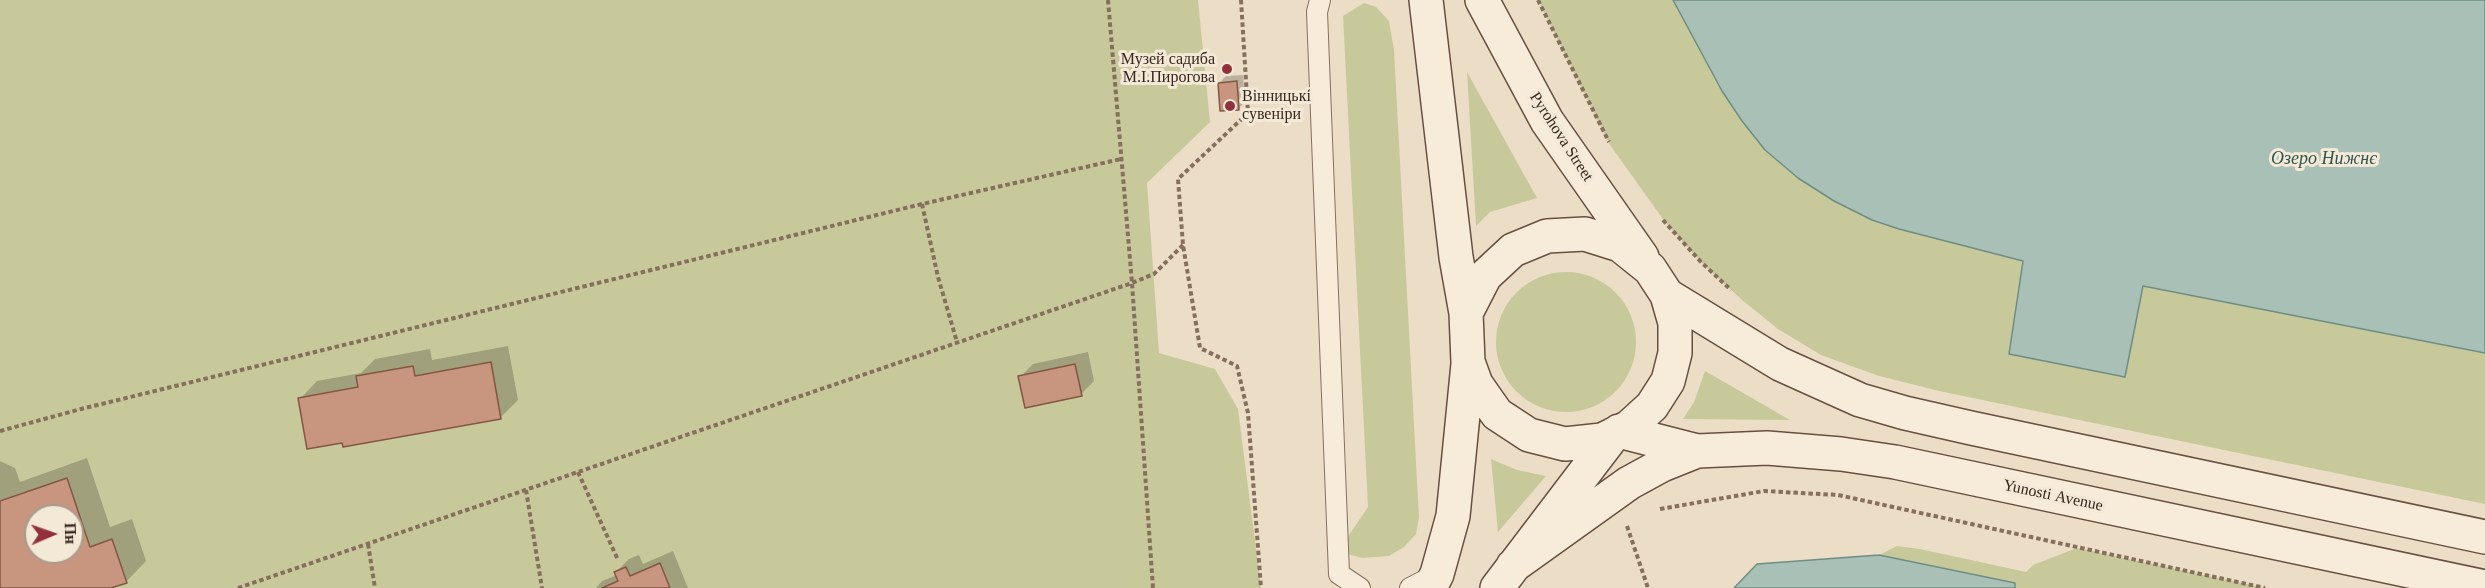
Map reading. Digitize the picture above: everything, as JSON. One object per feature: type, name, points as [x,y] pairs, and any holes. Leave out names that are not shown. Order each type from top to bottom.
[{"type":"main road","name":"Pyrohova Street","points":[[1482,0],[1547,121],[1659,282]]},
{"type":"main road","points":[[1426,1],[1456,257],[1466,313],[1468,362],[1453,516],[1426,583]]},
{"type":"main road","points":[[1466,313],[1485,276],[1513,250],[1547,236],[1585,234],[1620,245],[1659,282],[1780,364],[1860,400],[1960,426],[2485,537]]},
{"type":"main road","points":[[1468,362],[1476,384],[1497,414],[1528,435],[1564,444],[1602,440],[1629,427],[1652,406],[1668,381],[1675,353],[1676,323],[1659,282]]},
{"type":"main road","points":[[1505,577],[1616,433]]},
{"type":"main road","name":"Yunosti Avenue","points":[[1616,433],[1696,451],[1723,448],[1767,448],[1841,454],[1895,462],[2485,587]]},
{"type":"main road","points":[[1505,577],[1629,483],[1662,465],[1696,451]]},
{"type":"lane","points":[[1320,0],[1317,12],[1340,574],[1360,588]]},
{"type":"path","points":[[1108,0],[1132,283],[1154,588]]},
{"type":"path","points":[[1241,0],[1248,113],[1178,179],[1183,245],[1200,348],[1237,366],[1248,413],[1261,588]]},
{"type":"path","points":[[1538,0],[1610,145]]},
{"type":"path","points":[[0,431],[92,406],[922,204],[1121,159]]},
{"type":"path","points":[[922,204],[938,277],[957,342]]},
{"type":"path","points":[[1658,213],[1701,262],[1734,292]]},
{"type":"path","points":[[238,588],[1132,283],[1154,274],[1183,245]]},
{"type":"path","points":[[578,472],[618,560]]},
{"type":"path","points":[[526,490],[542,588]]},
{"type":"path","points":[[1652,511],[1764,491],[1838,495],[2265,588]]},
{"type":"path","points":[[1624,520],[1648,588]]},
{"type":"path","points":[[368,544],[375,588]]},
{"type":"green space","points":[[0,0],[1198,0],[1210,122],[1147,183],[1159,353],[1215,369],[1238,409],[1261,588],[0,588]]},
{"type":"green space","points":[[1538,0],[1673,0],[1722,91],[1742,121],[1765,150],[1798,178],[1834,201],[1872,220],[2024,261],[2009,354],[2143,286],[2485,353],[2485,504],[1939,391],[1879,376],[1821,355],[1778,329],[1742,300],[1701,262],[1665,222],[1610,145]]},
{"type":"green space","points":[[1364,3],[1376,7],[1389,21],[1394,50],[1419,518],[1416,534],[1404,547],[1389,556],[1362,558],[1344,553],[1349,535],[1368,507],[1343,16]]},
{"type":"green space","points":[[1467,72],[1537,198],[1490,212],[1476,226]]},
{"type":"green space","points":[[1566,272],[1593,277],[1616,292],[1631,315],[1636,342],[1631,369],[1616,392],[1593,407],[1566,412],[1539,407],[1516,392],[1501,369],[1496,342],[1501,315],[1516,292],[1539,277]]},
{"type":"green space","points":[[1705,371],[1790,420],[1683,419],[1694,402]]},
{"type":"green space","points":[[1491,459],[1517,470],[1546,476],[1498,532]]},
{"type":"green space","points":[[1897,546],[2026,572],[2033,565],[2077,548],[2265,588],[1894,588],[1879,555]]},
{"type":"water","name":"Озеро Нижнє","points":[[1673,0],[2485,0],[2485,353],[2143,286],[2125,377],[2009,354],[2023,261],[1872,220],[1834,201],[1798,178],[1765,150],[1742,121],[1722,91]]},
{"type":"water","points":[[1879,555],[2015,583],[2015,588],[1734,588],[1757,564]]},
{"type":"building","points":[[1237,81],[1239,110],[1220,111],[1218,83]]},
{"type":"building","points":[[491,362],[501,419],[343,447],[342,443],[307,449],[298,398],[358,387],[356,376],[413,366],[415,376]]},
{"type":"building","points":[[1075,364],[1082,396],[1025,408],[1018,376]]},
{"type":"building","points":[[67,478],[76,504],[24,504],[24,564],[84,564],[84,529],[90,547],[112,539],[127,583],[111,588],[0,588],[0,501]]},
{"type":"building","points":[[660,563],[670,588],[602,588],[618,581],[614,572],[626,567],[630,576]]},
{"type":"place","name":"Музей садиба М.І.Пирогова","points":[[1227,69]]},
{"type":"place","name":"Вінницькі сувеніри","points":[[1230,106]]}]
